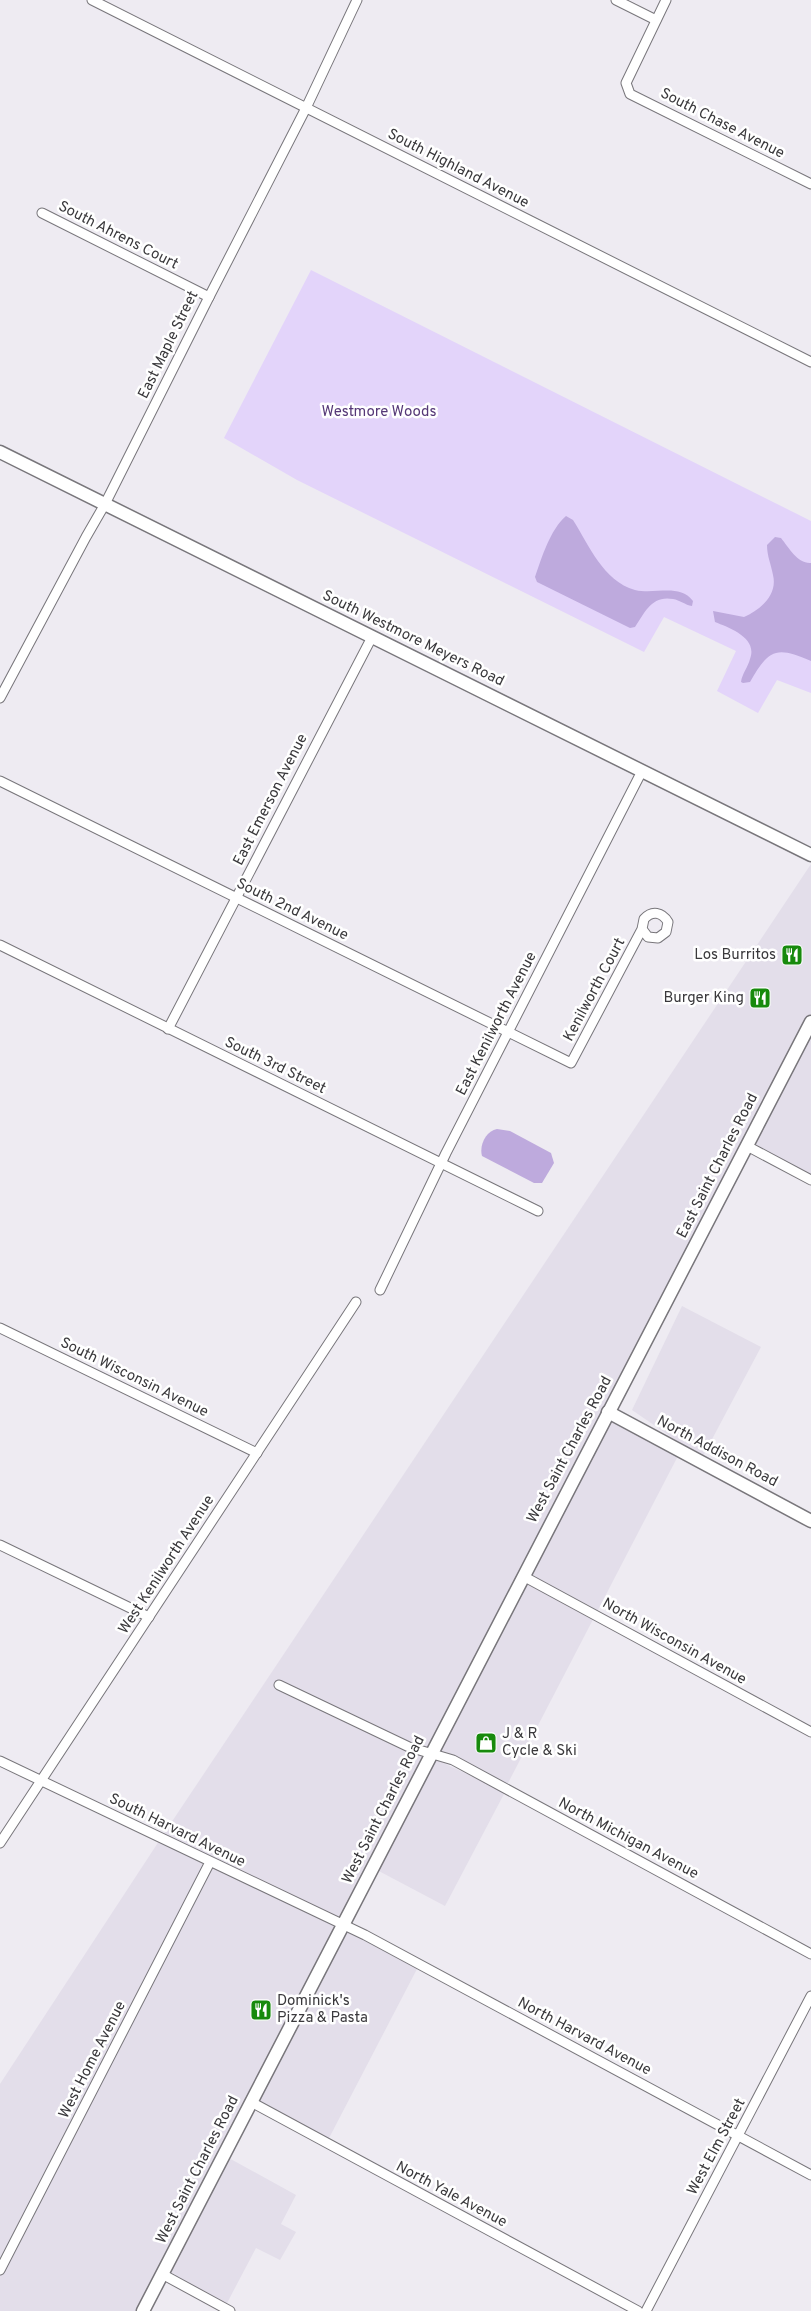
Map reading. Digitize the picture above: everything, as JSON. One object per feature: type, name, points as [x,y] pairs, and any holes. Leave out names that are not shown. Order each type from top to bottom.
[{"type":"main road","name":"South Westmore Meyers Road","points":[[0,452],[811,855]]},
{"type":"main road","name":"East Saint Charles Road","points":[[654,1324],[811,1022]]},
{"type":"main road","name":"West Saint Charles Road","points":[[143,2311],[654,1324]]},
{"type":"main road","name":"North Addison Road","points":[[608,1412],[810,1517]]},
{"type":"street","name":"South Highland Avenue","points":[[92,0],[811,362]]},
{"type":"street","name":"East Maple Street","points":[[0,698],[105,504],[306,108],[357,0]]},
{"type":"street","points":[[616,0],[656,20],[666,0]]},
{"type":"street","name":"South Chase Avenue","points":[[656,20],[626,83],[630,94],[811,184]]},
{"type":"street","name":"South Ahrens Court","points":[[42,212],[209,297]]},
{"type":"street","name":"East Emerson Avenue","points":[[168,1028],[372,637]]},
{"type":"street","name":"East Kenilworth Avenue","points":[[380,1290],[441,1163],[642,771]]},
{"type":"street","name":"South 2nd Avenue","points":[[0,781],[571,1063]]},
{"type":"street","name":"Kenilworth Court","points":[[571,1063],[642,929]]},
{"type":"street","name":"South 3rd Street","points":[[0,945],[538,1211]]},
{"type":"street","points":[[747,1146],[811,1180]]},
{"type":"street","name":"West Kenilworth Avenue","points":[[0,1843],[356,1302]]},
{"type":"street","name":"South Wisconsin Avenue","points":[[0,1328],[257,1453]]},
{"type":"street","points":[[0,1545],[149,1617]]},
{"type":"street","name":"North Wisconsin Avenue","points":[[523,1576],[811,1732]]},
{"type":"street","name":"North Michigan Avenue","points":[[279,1685],[409,1748],[453,1760],[811,1954]]},
{"type":"street","name":"South Harvard Avenue","points":[[0,1761],[342,1925]]},
{"type":"street","name":"West Home Avenue","points":[[0,2270],[210,1862]]},
{"type":"street","name":"North Harvard Avenue","points":[[342,1925],[364,1935],[811,2175]]},
{"type":"street","name":"West Elm Street","points":[[646,2311],[811,1996]]},
{"type":"street","name":"North Yale Avenue","points":[[251,2102],[638,2311]]},
{"type":"street","points":[[162,2274],[230,2311]]},
{"type":"shaded area","points":[[566,516],[573,520],[591,551],[614,579],[635,590],[681,592],[693,601],[692,606],[678,600],[666,598],[654,602],[646,610],[635,627],[630,628],[537,582],[535,577],[547,544],[555,529]]},
{"type":"shaded area","points":[[775,537],[781,538],[802,561],[811,563],[811,661],[789,653],[781,652],[774,654],[768,657],[750,682],[743,683],[741,682],[751,652],[750,645],[735,631],[715,622],[713,611],[744,617],[762,606],[773,589],[774,582],[767,545]]},
{"type":"shaded area","points":[[811,864],[811,1015],[137,2311],[0,2311],[0,2084],[163,1835]]},
{"type":"shaded area","points":[[811,1028],[811,1176],[750,1145]]},
{"type":"shaded area","points":[[493,1130],[510,1131],[551,1153],[554,1163],[542,1183],[534,1183],[482,1156],[484,1139]]},
{"type":"shaded area","points":[[682,1306],[761,1347],[702,1458],[632,1410]]},
{"type":"shaded area","points":[[609,1417],[679,1454],[507,1785],[436,1752]]},
{"type":"shaded area","points":[[433,1758],[505,1792],[445,1906],[375,1869]]},
{"type":"shaded area","points":[[344,1929],[418,1967],[328,2140],[255,2101]]},
{"type":"shaded area","points":[[227,2157],[296,2195],[281,2224],[296,2232],[280,2260],[256,2248],[226,2305],[167,2274]]},
{"type":"green space","name":"Westmore Woods","points":[[311,270],[811,521],[811,693],[777,680],[758,713],[717,691],[736,651],[664,617],[644,652],[297,480],[224,438]]},
{"type":"place","name":"Los Burritos","points":[[792,955]]},
{"type":"place","name":"Burger King","points":[[760,998]]},
{"type":"place","name":"J & R Cycle & Ski","points":[[486,1743]]},
{"type":"place","name":"Dominick's Pizza & Pasta","points":[[261,2010]]}]
